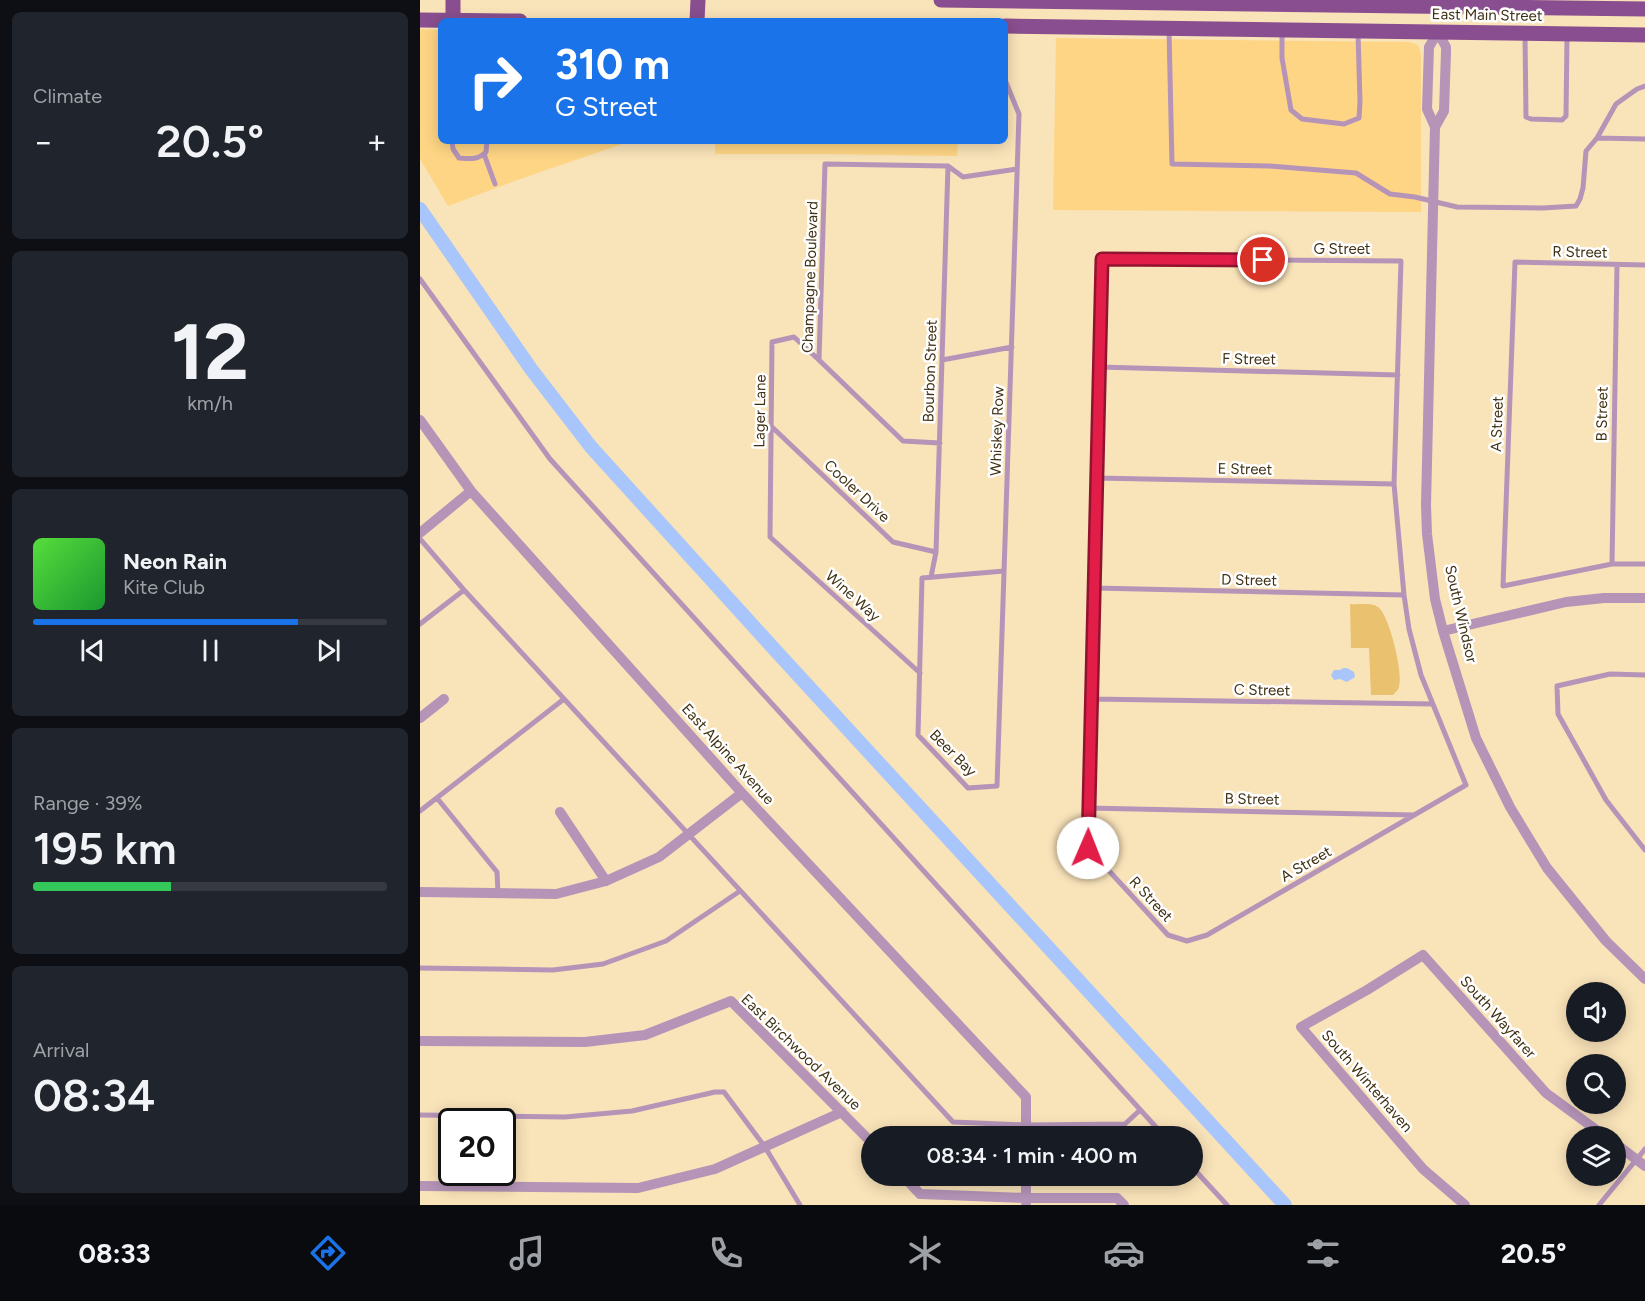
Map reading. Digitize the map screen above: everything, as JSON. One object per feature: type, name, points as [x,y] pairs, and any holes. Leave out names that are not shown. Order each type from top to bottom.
[{"type":"main road","points":[[453,0],[453,18]]},
{"type":"main road","points":[[697,18],[698,0]]},
{"type":"main road","name":"East Main Street","points":[[941,0],[1441,3],[1645,9]]},
{"type":"main road","name":"South Windsor","points":[[1438,32],[1441,3]]},
{"type":"main road","points":[[420,20],[438,20]]},
{"type":"main road","name":"East Main Street","points":[[1008,26],[1645,35]]},
{"type":"street","name":"South Windsor","points":[[1435,127],[1444,111],[1446,52],[1446,47],[1438,32]]},
{"type":"street","name":"South Windsor","points":[[1438,32],[1429,47],[1427,110],[1435,127],[1426,475],[1427,534],[1436,599],[1443,631],[1476,738],[1510,807],[1547,868],[1606,941],[1645,979]]},
{"type":"street","name":"East Alpine Avenue","points":[[420,420],[471,491],[742,793],[1026,1097],[1026,1125]]},
{"type":"street","points":[[420,533],[471,491]]},
{"type":"street","points":[[1443,631],[1566,602],[1604,597],[1645,598]]},
{"type":"street","points":[[420,718],[444,699]]},
{"type":"street","points":[[420,892],[556,894],[606,881],[659,857],[742,793]]},
{"type":"street","points":[[560,812],[606,881]]},
{"type":"street","name":"South Wayfarer","points":[[1367,990],[1423,955],[1546,1093],[1591,1126]]},
{"type":"street","name":"South Winterhaven","points":[[1367,990],[1301,1027],[1422,1169],[1465,1205]]},
{"type":"street","name":"East Birchwood Avenue","points":[[420,1041],[585,1042],[645,1035],[731,1001],[861,1132]]},
{"type":"street","points":[[420,1186],[638,1188],[715,1169],[842,1112]]},
{"type":"street","points":[[1626,1152],[1641,1163]]},
{"type":"street","points":[[912,1186],[920,1194],[1026,1202],[1117,1198],[1124,1205]]},
{"type":"street","points":[[1026,1186],[1026,1202]]},
{"type":"lane","points":[[1169,28],[1172,165],[1269,166],[1356,173],[1390,194],[1415,197],[1457,207],[1576,206],[1583,188],[1586,151],[1616,104],[1636,89],[1645,86]]},
{"type":"lane","points":[[1282,30],[1282,58],[1292,110],[1302,118],[1344,124],[1359,118],[1358,31]]},
{"type":"lane","points":[[1525,34],[1526,117],[1562,120],[1566,116],[1568,34]]},
{"type":"lane","name":"Whiskey Row","points":[[997,786],[1019,114],[1008,87]]},
{"type":"lane","points":[[1596,138],[1645,139]]},
{"type":"lane","points":[[452,144],[459,158],[471,159],[480,158],[486,152],[487,144]]},
{"type":"lane","points":[[484,154],[495,184]]},
{"type":"lane","name":"Champagne Boulevard","points":[[940,443],[903,441],[819,360],[825,164],[948,166]]},
{"type":"lane","points":[[948,166],[963,177],[1017,169]]},
{"type":"lane","name":"Bourbon Street","points":[[931,577],[936,552],[948,166]]},
{"type":"lane","name":"G Street","points":[[1102,259],[1401,261],[1398,375]]},
{"type":"lane","name":"R Street","points":[[1102,259],[1088,848],[1168,935],[1187,941]]},
{"type":"lane","name":"R Street","points":[[1515,262],[1645,265]]},
{"type":"lane","name":"A Street","points":[[1515,262],[1503,586],[1612,564]]},
{"type":"lane","name":"B Street","points":[[1612,564],[1617,265]]},
{"type":"lane","points":[[420,279],[550,459],[1155,1126]]},
{"type":"lane","name":"Lager Lane","points":[[770,537],[772,342],[794,337],[819,360]]},
{"type":"lane","points":[[942,360],[1011,347]]},
{"type":"lane","name":"F Street","points":[[1099,368],[1398,375]]},
{"type":"lane","points":[[1398,375],[1394,484],[1404,595],[1416,658],[1432,705]]},
{"type":"lane","name":"Cooler Drive","points":[[772,427],[893,542],[936,552]]},
{"type":"lane","name":"E Street","points":[[1096,478],[1394,484]]},
{"type":"lane","name":"Wine Way","points":[[770,537],[920,673]]},
{"type":"lane","points":[[420,539],[464,590],[953,1122],[1026,1125],[1125,1124],[1140,1110]]},
{"type":"lane","points":[[1612,564],[1645,564]]},
{"type":"lane","points":[[920,673],[922,578],[1004,571]]},
{"type":"lane","name":"D Street","points":[[1094,588],[1404,595]]},
{"type":"lane","points":[[420,624],[464,590]]},
{"type":"lane","name":"Beer Bay","points":[[920,673],[918,735],[968,788],[997,786]]},
{"type":"lane","points":[[1645,675],[1610,674],[1557,686],[1558,714],[1606,800],[1645,850]]},
{"type":"lane","points":[[420,811],[564,699]]},
{"type":"lane","name":"C Street","points":[[1091,699],[1432,705]]},
{"type":"lane","name":"A Street","points":[[1187,941],[1207,935],[1466,785],[1432,705]]},
{"type":"lane","points":[[437,798],[497,872],[498,893]]},
{"type":"lane","name":"B Street","points":[[1089,808],[1416,815]]},
{"type":"lane","points":[[420,968],[553,970],[603,964],[666,941],[740,891]]},
{"type":"lane","points":[[420,1115],[565,1117],[632,1111],[715,1092],[724,1092],[765,1147],[800,1205]]},
{"type":"lane","points":[[1599,1205],[1641,1163],[1645,1149]]},
{"type":"lane","points":[[1203,1179],[1227,1205]]},
{"type":"shaded area","points":[[420,29],[438,30],[438,144],[622,144],[448,206],[420,159]]},
{"type":"shaded area","points":[[1056,38],[1409,42],[1416,44],[1421,55],[1421,212],[1053,210]]},
{"type":"shaded area","points":[[715,144],[958,144],[957,156],[715,154]]},
{"type":"shaded area","points":[[1350,604],[1375,605],[1387,621],[1400,680],[1399,688],[1393,695],[1371,695],[1369,648],[1351,648]]},
{"type":"water","points":[[1343,668],[1354,672],[1355,677],[1347,682],[1340,679],[1334,680],[1331,675],[1334,670]]},
{"type":"waterway","points":[[420,209],[531,369],[591,447],[1285,1205]]},
{"type":"route","points":[[1088,848],[1102,259],[1263,260]]}]
